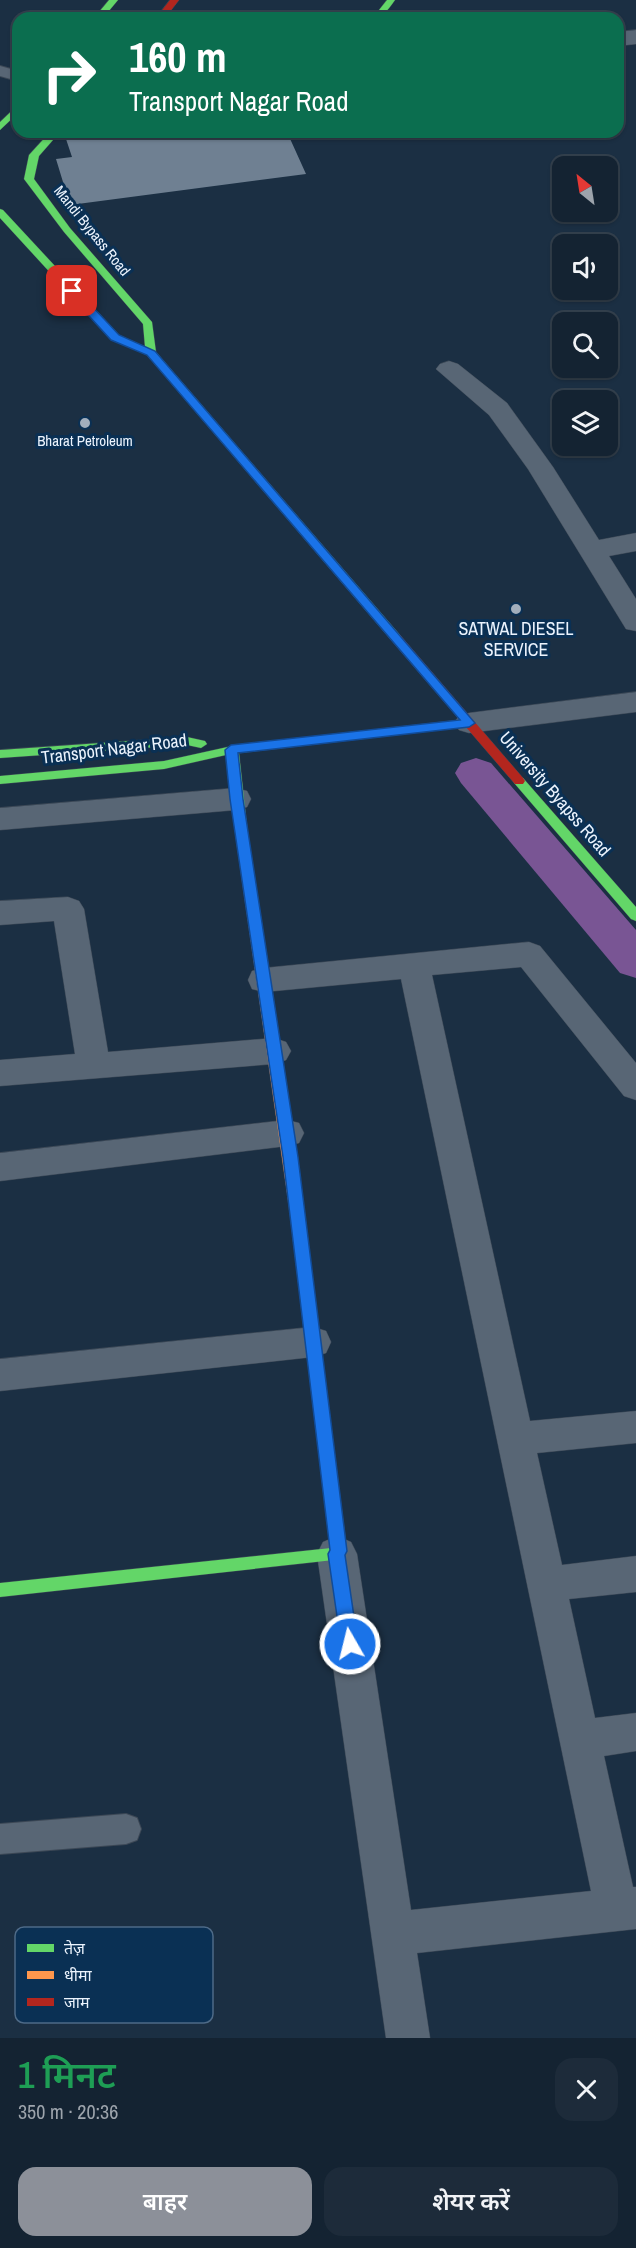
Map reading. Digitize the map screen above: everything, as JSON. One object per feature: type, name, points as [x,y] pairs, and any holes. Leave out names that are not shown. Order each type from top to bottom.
[{"type":"main road","points":[[103,12],[114,0]]},
{"type":"main road","points":[[165,12],[175,0]]},
{"type":"main road","points":[[0,127],[12,114]]},
{"type":"main road","name":"Mandi Bypass Road","points":[[49,138],[34,154],[29,179],[67,230],[148,324],[151,353]]},
{"type":"main road","points":[[0,212],[115,337],[151,353],[469,723]]},
{"type":"main road","name":"Transport Nagar Road","points":[[0,780],[164,765],[231,750],[469,723]]},
{"type":"main road","name":"University Byapss Road","points":[[469,723],[636,916]]},
{"type":"main road","name":"Transport Nagar Road","points":[[0,754],[187,741],[231,750]]},
{"type":"main road","points":[[0,1590],[337,1554],[339,1551],[287,1133],[236,799],[231,750]]},
{"type":"street","points":[[449,369],[498,409],[540,467],[636,622]]},
{"type":"street","points":[[592,550],[636,542]]},
{"type":"street","points":[[469,723],[636,702]]},
{"type":"street","points":[[0,819],[236,799]]},
{"type":"street","points":[[0,913],[68,909],[93,1064]]},
{"type":"street","points":[[264,980],[529,954],[636,1087]]},
{"type":"street","points":[[393,1934],[626,1909],[580,1739],[414,964]]},
{"type":"street","points":[[0,1073],[274,1051]]},
{"type":"street","points":[[0,1167],[287,1133]]},
{"type":"street","points":[[0,1375],[313,1342]]},
{"type":"street","points":[[516,1439],[636,1427]]},
{"type":"street","points":[[337,1554],[408,2038]]},
{"type":"street","points":[[547,1584],[636,1574]]},
{"type":"street","points":[[580,1739],[636,1732]]},
{"type":"lane","points":[[0,1839],[126,1829]]},
{"type":"building","points":[[66,138],[290,138],[306,174],[70,205],[56,159],[72,157]]},
{"type":"waterway","points":[[476,773],[636,961]]},
{"type":"traffic: fast","points":[[103,12],[114,0]]},
{"type":"traffic: fast","points":[[382,12],[391,0]]},
{"type":"traffic: fast","points":[[0,127],[12,114]]},
{"type":"traffic: fast","points":[[50,138],[34,155],[29,179],[67,230],[148,324],[151,353]]},
{"type":"traffic: fast","points":[[0,212],[115,337],[151,353],[396,638]]},
{"type":"traffic: fast","points":[[0,780],[164,765],[232,750],[469,723]]},
{"type":"traffic: fast","points":[[0,754],[187,741],[201,744]]},
{"type":"traffic: fast","points":[[232,750],[243,845]]},
{"type":"traffic: fast","points":[[519,781],[636,916]]},
{"type":"traffic: fast","points":[[0,1590],[337,1554],[339,1551],[297,1214]]},
{"type":"traffic: slow","points":[[243,845],[297,1214]]},
{"type":"traffic: jam","points":[[165,12],[175,0]]},
{"type":"traffic: jam","points":[[396,638],[519,781]]},
{"type":"place","name":"Bharat Petroleum","points":[[85,423]]},
{"type":"place","name":"SATWAL DIESEL SERVICE","points":[[516,609]]},
{"type":"route","points":[[72,291],[115,337],[151,353],[469,723],[231,750],[236,799],[290,1157],[339,1551],[337,1554],[350,1644]]}]
